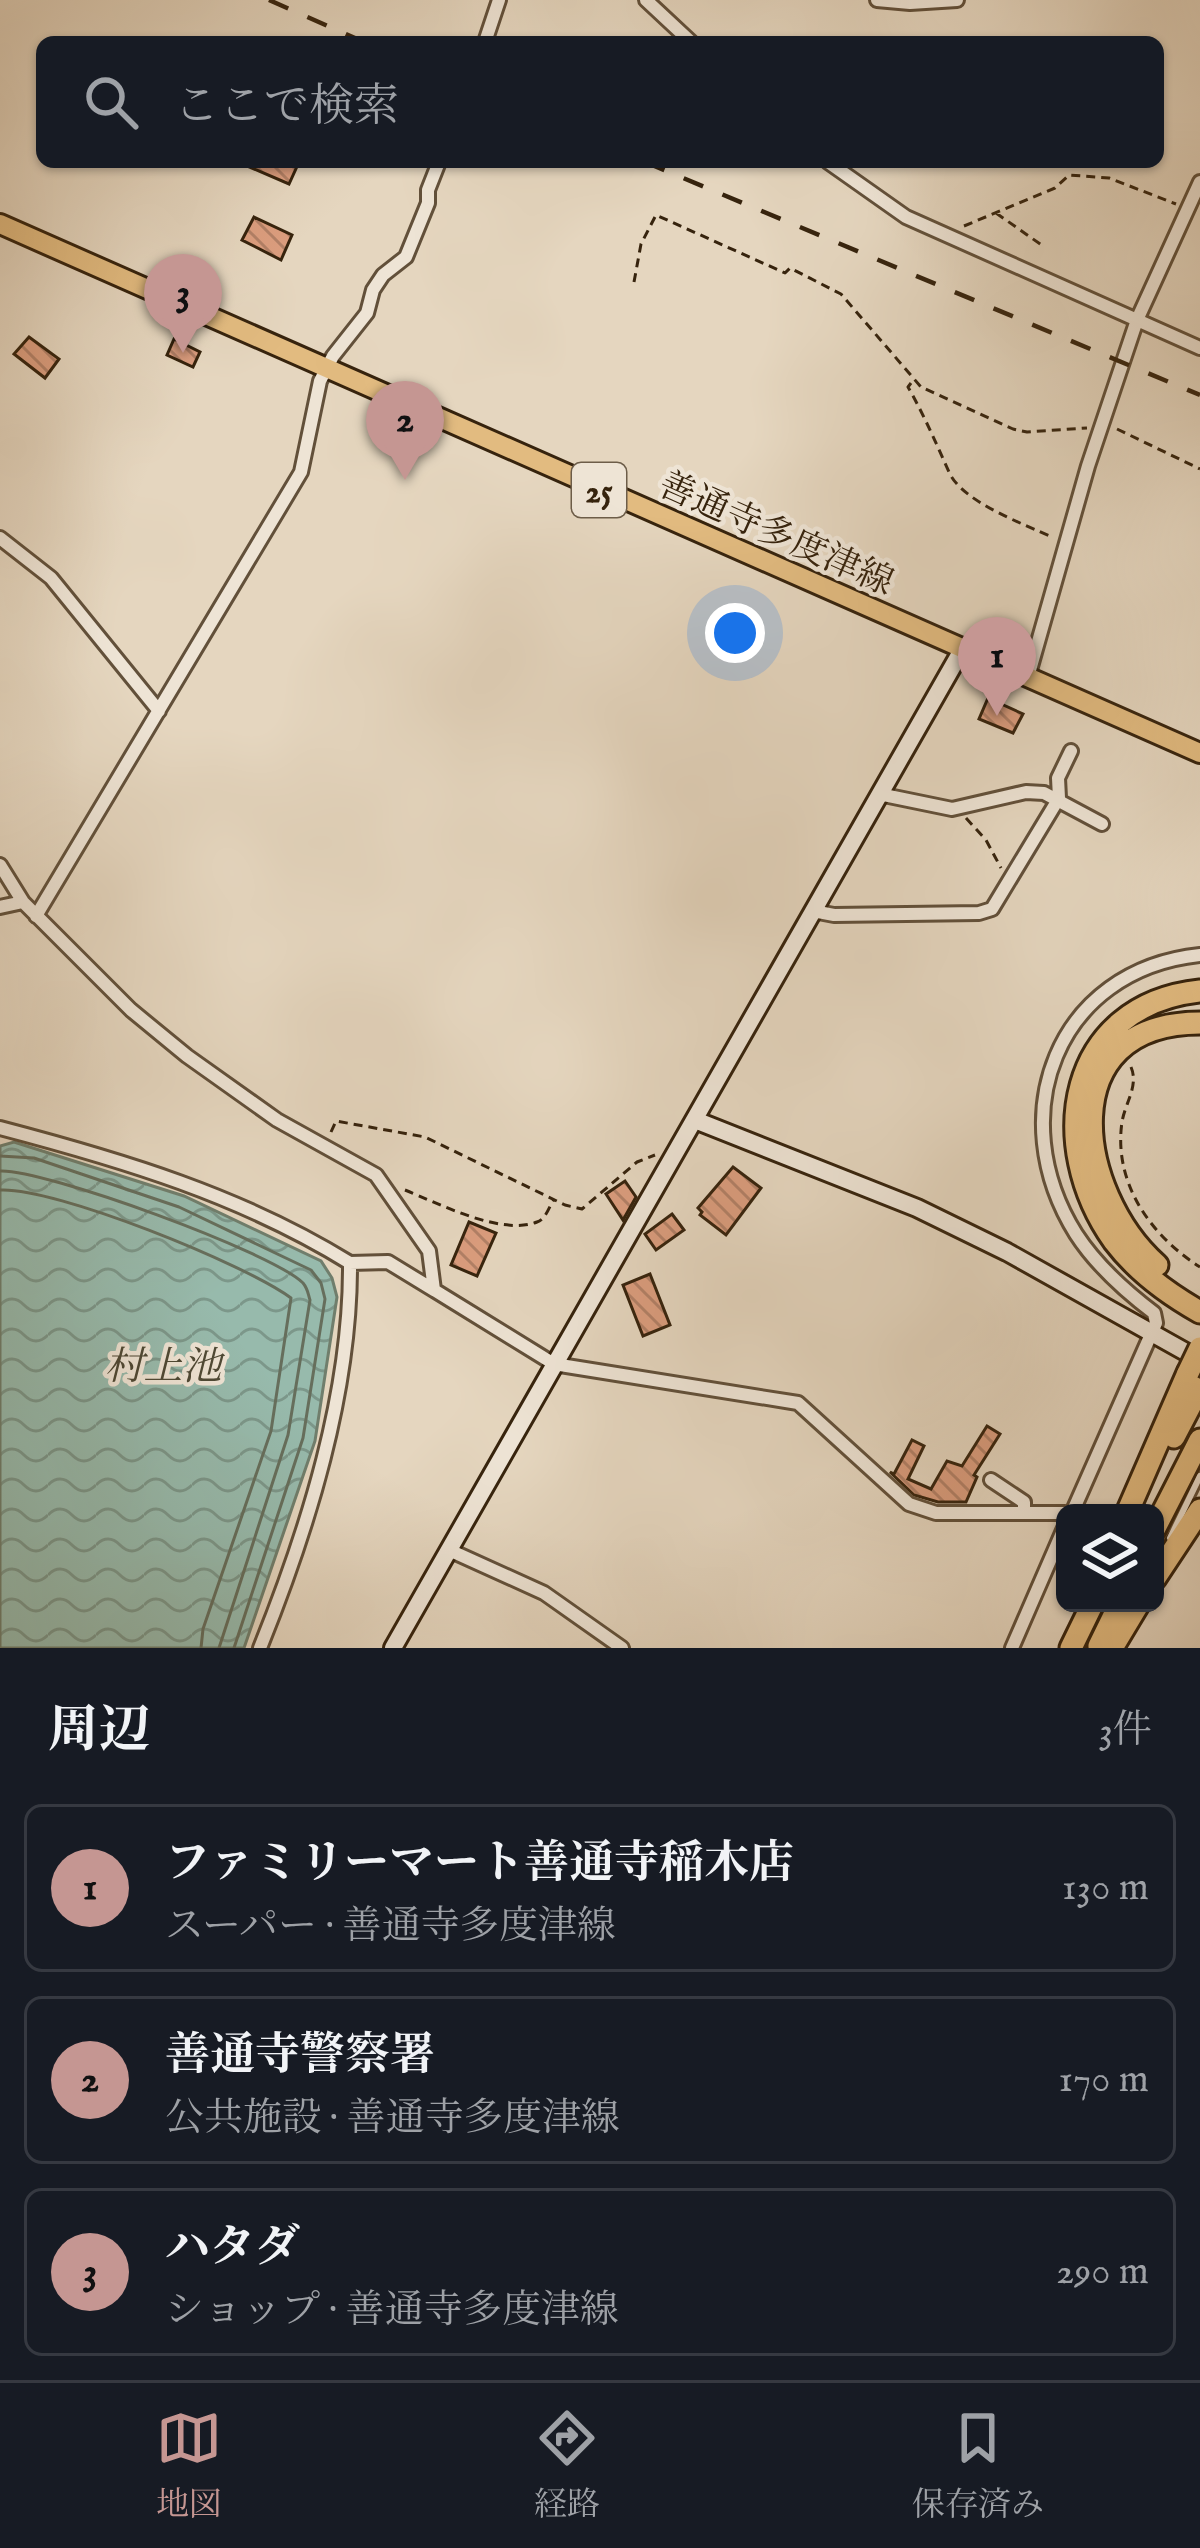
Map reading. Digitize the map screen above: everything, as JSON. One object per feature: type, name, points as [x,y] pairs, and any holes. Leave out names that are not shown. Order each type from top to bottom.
[{"type":"highway","points":[[1200,991],[1161,999],[1107,1032],[1089,1066],[1075,1111],[1080,1167],[1101,1219],[1128,1257],[1160,1286],[1200,1312]]},
{"type":"highway","points":[[1200,1023],[1161,1026],[1124,1046],[1099,1080],[1090,1129],[1099,1178],[1113,1212],[1152,1261],[1200,1296]]},
{"type":"highway","points":[[1136,1504],[1196,1373],[1200,1348]]},
{"type":"highway","points":[[1164,1510],[1200,1440]]},
{"type":"highway","points":[[1164,1564],[1200,1510]]},
{"type":"highway","points":[[1070,1648],[1086,1612]]},
{"type":"highway","points":[[1109,1645],[1118,1612]]},
{"type":"highway","points":[[1109,1645],[1132,1612]]},
{"type":"main road","name":"善通寺多度津線","points":[[0,224],[1200,753]]},
{"type":"street","points":[[487,36],[499,0]]},
{"type":"street","points":[[646,0],[685,36]]},
{"type":"street","points":[[877,0],[957,0]]},
{"type":"street","points":[[36,916],[301,472],[320,381],[367,314],[383,275],[406,257],[437,168]]},
{"type":"street","points":[[837,168],[906,217],[944,236],[1200,348]]},
{"type":"street","points":[[1028,677],[1065,543],[1137,320],[1200,182]]},
{"type":"street","points":[[0,538],[51,578],[159,711]]},
{"type":"street","points":[[393,1648],[962,650]]},
{"type":"street","points":[[813,911],[834,915],[992,909],[1059,798],[1058,778],[1071,751]]},
{"type":"street","points":[[880,794],[955,809],[1026,792],[1059,798],[1102,824]]},
{"type":"street","points":[[0,865],[22,902],[131,1010],[277,1120],[381,1181],[429,1251],[434,1290]]},
{"type":"street","points":[[0,907],[22,902]]},
{"type":"street","points":[[1073,1504],[1156,1323],[1154,1313],[1091,1254],[1063,1207],[1046,1150],[1043,1101],[1067,1032],[1095,998],[1135,972],[1200,955]]},
{"type":"street","points":[[695,1120],[917,1208],[1007,1252],[1151,1335],[1196,1373]]},
{"type":"street","points":[[0,1128],[123,1161],[207,1191],[302,1234],[350,1263],[388,1262],[554,1364],[798,1403],[909,1504],[936,1513],[1056,1513]]},
{"type":"street","points":[[260,1648],[322,1462],[346,1358],[350,1263]]},
{"type":"street","points":[[991,1480],[1024,1502],[1024,1513]]},
{"type":"street","points":[[1012,1648],[1056,1547]]},
{"type":"street","points":[[448,1550],[544,1593],[622,1648]]},
{"type":"lane","points":[[1164,1548],[1200,1476]]},
{"type":"path","points":[[944,236],[1055,188],[1069,175],[1109,178],[1189,209]]},
{"type":"path","points":[[994,212],[1043,246]]},
{"type":"path","points":[[634,282],[641,244],[656,215],[784,273],[790,268],[827,285],[841,294],[913,381],[1013,430],[1102,427],[1200,469]]},
{"type":"path","points":[[913,381],[908,387],[950,475],[982,504],[1065,543]]},
{"type":"path","points":[[955,809],[986,840],[1010,882]]},
{"type":"path","points":[[1130,1066],[1135,1083],[1121,1124],[1122,1162],[1131,1192],[1162,1238],[1200,1267]]},
{"type":"path","points":[[325,1145],[336,1121],[425,1137],[582,1209],[638,1162],[661,1153],[675,1154]]},
{"type":"path","points":[[381,1181],[498,1226],[535,1223],[544,1218],[554,1199]]},
{"type":"water","name":"村上池","points":[[14,1142],[184,1196],[321,1261],[332,1278],[337,1297],[315,1441],[244,1648],[0,1648],[0,1146]]},
{"type":"building","points":[[252,168],[296,168],[289,184]]},
{"type":"building","points":[[254,217],[292,235],[281,260],[242,240]]},
{"type":"building","points":[[29,337],[59,359],[45,378],[14,354]]},
{"type":"building","points":[[174,339],[200,352],[193,367],[167,355]]},
{"type":"building","points":[[988,698],[1023,714],[1013,733],[979,719]]},
{"type":"building","points":[[733,1167],[761,1188],[726,1235],[700,1215],[698,1208]]},
{"type":"building","points":[[625,1181],[636,1197],[623,1220],[606,1194]]},
{"type":"building","points":[[672,1214],[684,1230],[656,1250],[645,1234]]},
{"type":"building","points":[[469,1222],[496,1233],[477,1276],[451,1265]]},
{"type":"building","points":[[650,1274],[670,1325],[643,1336],[623,1285]]},
{"type":"building","points":[[987,1426],[1000,1434],[974,1475],[966,1502],[938,1502],[914,1495],[890,1472],[894,1474],[912,1440],[924,1446],[908,1479],[931,1489],[947,1461],[962,1466]]},
{"type":"railway","points":[[269,0],[350,36]]},
{"type":"railway","points":[[659,168],[1200,395]]},
{"type":"place","name":"ハタダ","points":[[183,353]]},
{"type":"place","name":"善通寺警察署","points":[[405,480]]},
{"type":"place","name":"ファミリーマート善通寺稲木店","points":[[997,716]]}]
